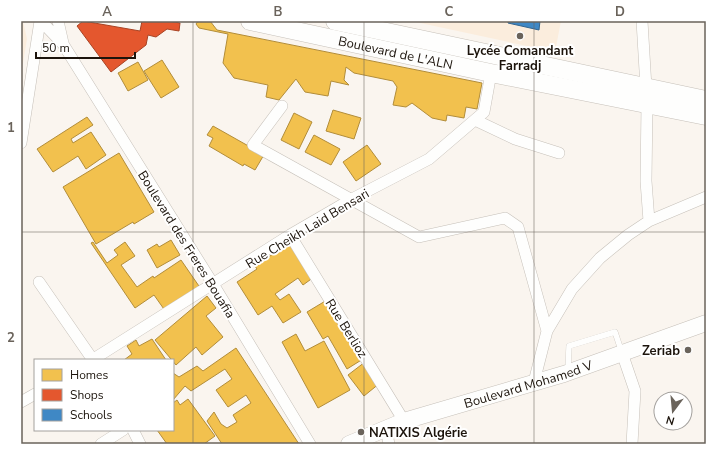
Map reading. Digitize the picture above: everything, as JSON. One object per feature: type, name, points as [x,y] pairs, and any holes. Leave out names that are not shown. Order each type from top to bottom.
[{"type":"main road","name":"Boulevard de L'ALN","points":[[250,21],[491,73],[646,96],[706,100]]},
{"type":"main road","name":"Boulevard de L'ALN","points":[[335,21],[646,96],[706,116]]},
{"type":"main road","name":"Boulevard Mohamed V","points":[[349,444],[387,437],[404,421],[568,372],[706,323]]},
{"type":"street","points":[[40,21],[63,44]]},
{"type":"street","points":[[21,143],[40,21]]},
{"type":"street","points":[[58,21],[63,44]]},
{"type":"street","points":[[642,21],[646,96],[646,181],[649,221]]},
{"type":"street","name":"Boulevard des Freres Bouafia","points":[[63,44],[213,284],[310,444]]},
{"type":"street","name":"Rue Cheikh Laid Bensari","points":[[94,359],[290,235],[352,199],[429,159],[484,112],[491,73]]},
{"type":"street","points":[[282,106],[253,145],[419,237],[505,218],[518,227],[547,331]]},
{"type":"street","points":[[475,120],[515,139],[559,153]]},
{"type":"street","points":[[534,382],[547,331],[572,289],[600,258],[628,235],[649,221],[706,197]]},
{"type":"street","name":"Rue Berlioz","points":[[290,235],[404,421]]},
{"type":"street","points":[[39,282],[91,359]]},
{"type":"street","points":[[622,353],[635,391],[632,444]]},
{"type":"street","points":[[21,402],[34,395]]},
{"type":"street","points":[[101,444],[121,431]]},
{"type":"street","points":[[134,431],[140,444]]},
{"type":"lane","points":[[568,372],[569,346],[615,332],[622,353]]},
{"type":"shaded area","points":[[21,21],[23,21],[27,39],[21,75]]},
{"type":"shaded area","name":"Lycée Comandant Farradj","points":[[411,21],[561,21],[555,52]]},
{"type":"building: Homes","points":[[198,21],[210,21],[217,30],[482,83],[477,109],[466,107],[464,118],[447,115],[446,121],[432,118],[412,103],[406,107],[393,105],[397,87],[393,81],[354,73],[346,67],[344,80],[349,85],[331,81],[328,96],[305,92],[296,79],[279,100],[266,97],[268,85],[234,78],[223,63],[228,34],[199,28],[196,24]]},
{"type":"building: Homes","points":[[162,60],[179,87],[161,98],[144,71]]},
{"type":"building: Homes","points":[[138,62],[148,80],[128,91],[118,73]]},
{"type":"building: Homes","points":[[333,110],[361,118],[354,139],[326,131]]},
{"type":"building: Homes","points":[[294,113],[312,122],[299,149],[281,140]]},
{"type":"building: Homes","points":[[87,117],[93,125],[71,139],[73,143],[91,132],[106,155],[86,169],[78,156],[53,172],[37,149]]},
{"type":"building: Homes","points":[[213,126],[252,148],[265,153],[255,170],[244,164],[243,166],[209,146],[213,138],[207,135]]},
{"type":"building: Homes","points":[[314,135],[340,149],[331,165],[305,152]]},
{"type":"building: Homes","points":[[367,145],[381,164],[356,181],[343,162]]},
{"type":"building: Homes","points":[[119,153],[154,212],[134,224],[133,222],[96,244],[63,187]]},
{"type":"building: Homes","points":[[171,240],[180,255],[157,268],[147,250],[157,244],[159,247]]},
{"type":"building: Homes","points":[[93,242],[107,263],[118,255],[114,250],[125,242],[135,256],[121,265],[137,287],[153,276],[154,278],[181,260],[201,289],[166,312],[154,295],[135,308],[91,243]]},
{"type":"building: Homes","points":[[291,242],[314,277],[303,285],[298,278],[275,294],[280,300],[289,294],[301,312],[283,323],[272,306],[258,315],[237,282],[257,269],[255,266]]},
{"type":"building: Homes","points":[[207,296],[216,308],[206,316],[223,337],[202,355],[196,347],[176,365],[174,359],[171,359],[155,340]]},
{"type":"building: Homes","points":[[327,300],[363,359],[347,369],[328,336],[323,339],[307,312]]},
{"type":"building: Homes","points":[[296,334],[305,351],[324,341],[350,390],[318,408],[282,342]]},
{"type":"building: Homes","points":[[152,339],[165,359],[125,359],[132,354],[127,346],[136,340],[139,346]]},
{"type":"building: Homes","points":[[236,348],[299,444],[222,444],[207,421],[214,412],[221,424],[227,428],[237,422],[233,415],[251,403],[246,395],[228,407],[216,390],[232,379],[225,369],[191,391],[185,386],[174,399],[174,374],[179,377],[197,366],[203,371]]},
{"type":"building: Homes","points":[[365,362],[380,383],[364,396],[348,375]]},
{"type":"building: Homes","points":[[188,399],[215,436],[204,444],[167,444],[158,431],[174,431],[174,402],[177,400],[180,405]]},
{"type":"building: Shops","points":[[83,21],[140,31],[142,21],[168,21],[180,23],[179,31],[167,29],[156,37],[148,35],[146,45],[111,72],[77,26]]},
{"type":"building: Schools","points":[[508,21],[540,21],[539,30],[508,23]]},
{"type":"place","name":"Lycée Comandant Farradj","points":[[520,36]]},
{"type":"place","name":"Zeriab","points":[[688,350]]},
{"type":"place","name":"NATIXIS Algérie","points":[[361,432]]}]
